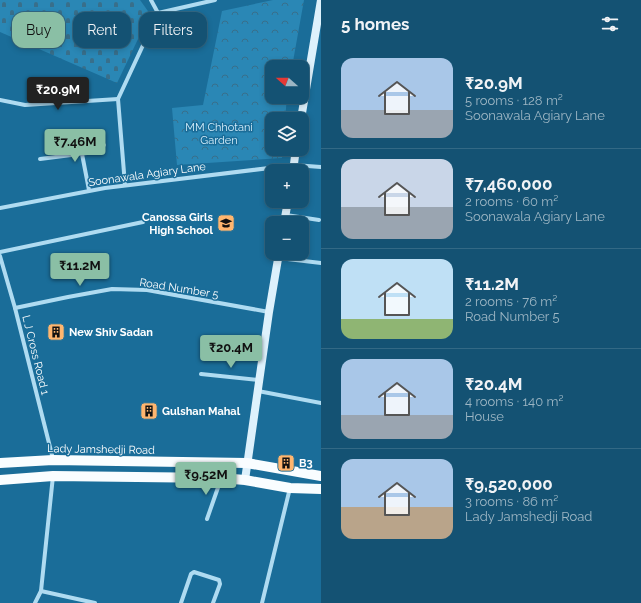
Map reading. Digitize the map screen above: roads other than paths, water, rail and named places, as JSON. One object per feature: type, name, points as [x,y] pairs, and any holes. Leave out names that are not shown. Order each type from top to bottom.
[{"type":"main road","name":"Lady Jamshedji Road","points":[[0,463],[54,460],[247,463],[321,476]]},
{"type":"main road","points":[[0,480],[53,476],[221,478],[245,480],[290,488],[321,489]]},
{"type":"street","points":[[151,0],[157,12]]},
{"type":"street","points":[[162,12],[215,0]]},
{"type":"street","points":[[302,112],[317,44],[321,0]]},
{"type":"street","points":[[126,185],[118,99],[142,48]]},
{"type":"street","points":[[0,100],[25,105],[118,99]]},
{"type":"street","points":[[40,159],[87,153],[90,149],[104,145]]},
{"type":"street","points":[[82,154],[89,190]]},
{"type":"street","name":"Soonawala Agiary Lane","points":[[309,167],[321,167]]},
{"type":"street","name":"Soonawala Agiary Lane","points":[[0,208],[89,190],[265,171]]},
{"type":"street","points":[[309,220],[320,220]]},
{"type":"street","points":[[0,252],[143,222]]},
{"type":"street","name":"L J Cross Road 1","points":[[0,256],[54,460]]},
{"type":"street","points":[[245,480],[269,312],[278,260]]},
{"type":"street","points":[[305,260],[321,263]]},
{"type":"street","name":"Road Number 5","points":[[15,308],[112,289],[129,289],[147,290],[269,312]]},
{"type":"street","points":[[201,374],[259,380]]},
{"type":"street","points":[[258,391],[321,403]]},
{"type":"street","points":[[35,603],[41,591],[53,476]]},
{"type":"street","points":[[207,519],[221,478]]},
{"type":"street","points":[[262,603],[290,488]]},
{"type":"street","points":[[181,603],[190,574],[194,572],[220,580],[220,584],[212,603]]},
{"type":"street","points":[[41,591],[83,602],[94,603]]},
{"type":"place","name":"Canossa Girls High School","points":[[226,223]]},
{"type":"place","name":"New Shiv Sadan","points":[[56,332]]},
{"type":"place","name":"Gulshan Mahal","points":[[149,411]]},
{"type":"place","name":"B3","points":[[286,463]]},
{"type":"park label","name":"MM Chhotani Garden","points":[[219,133]]}]
